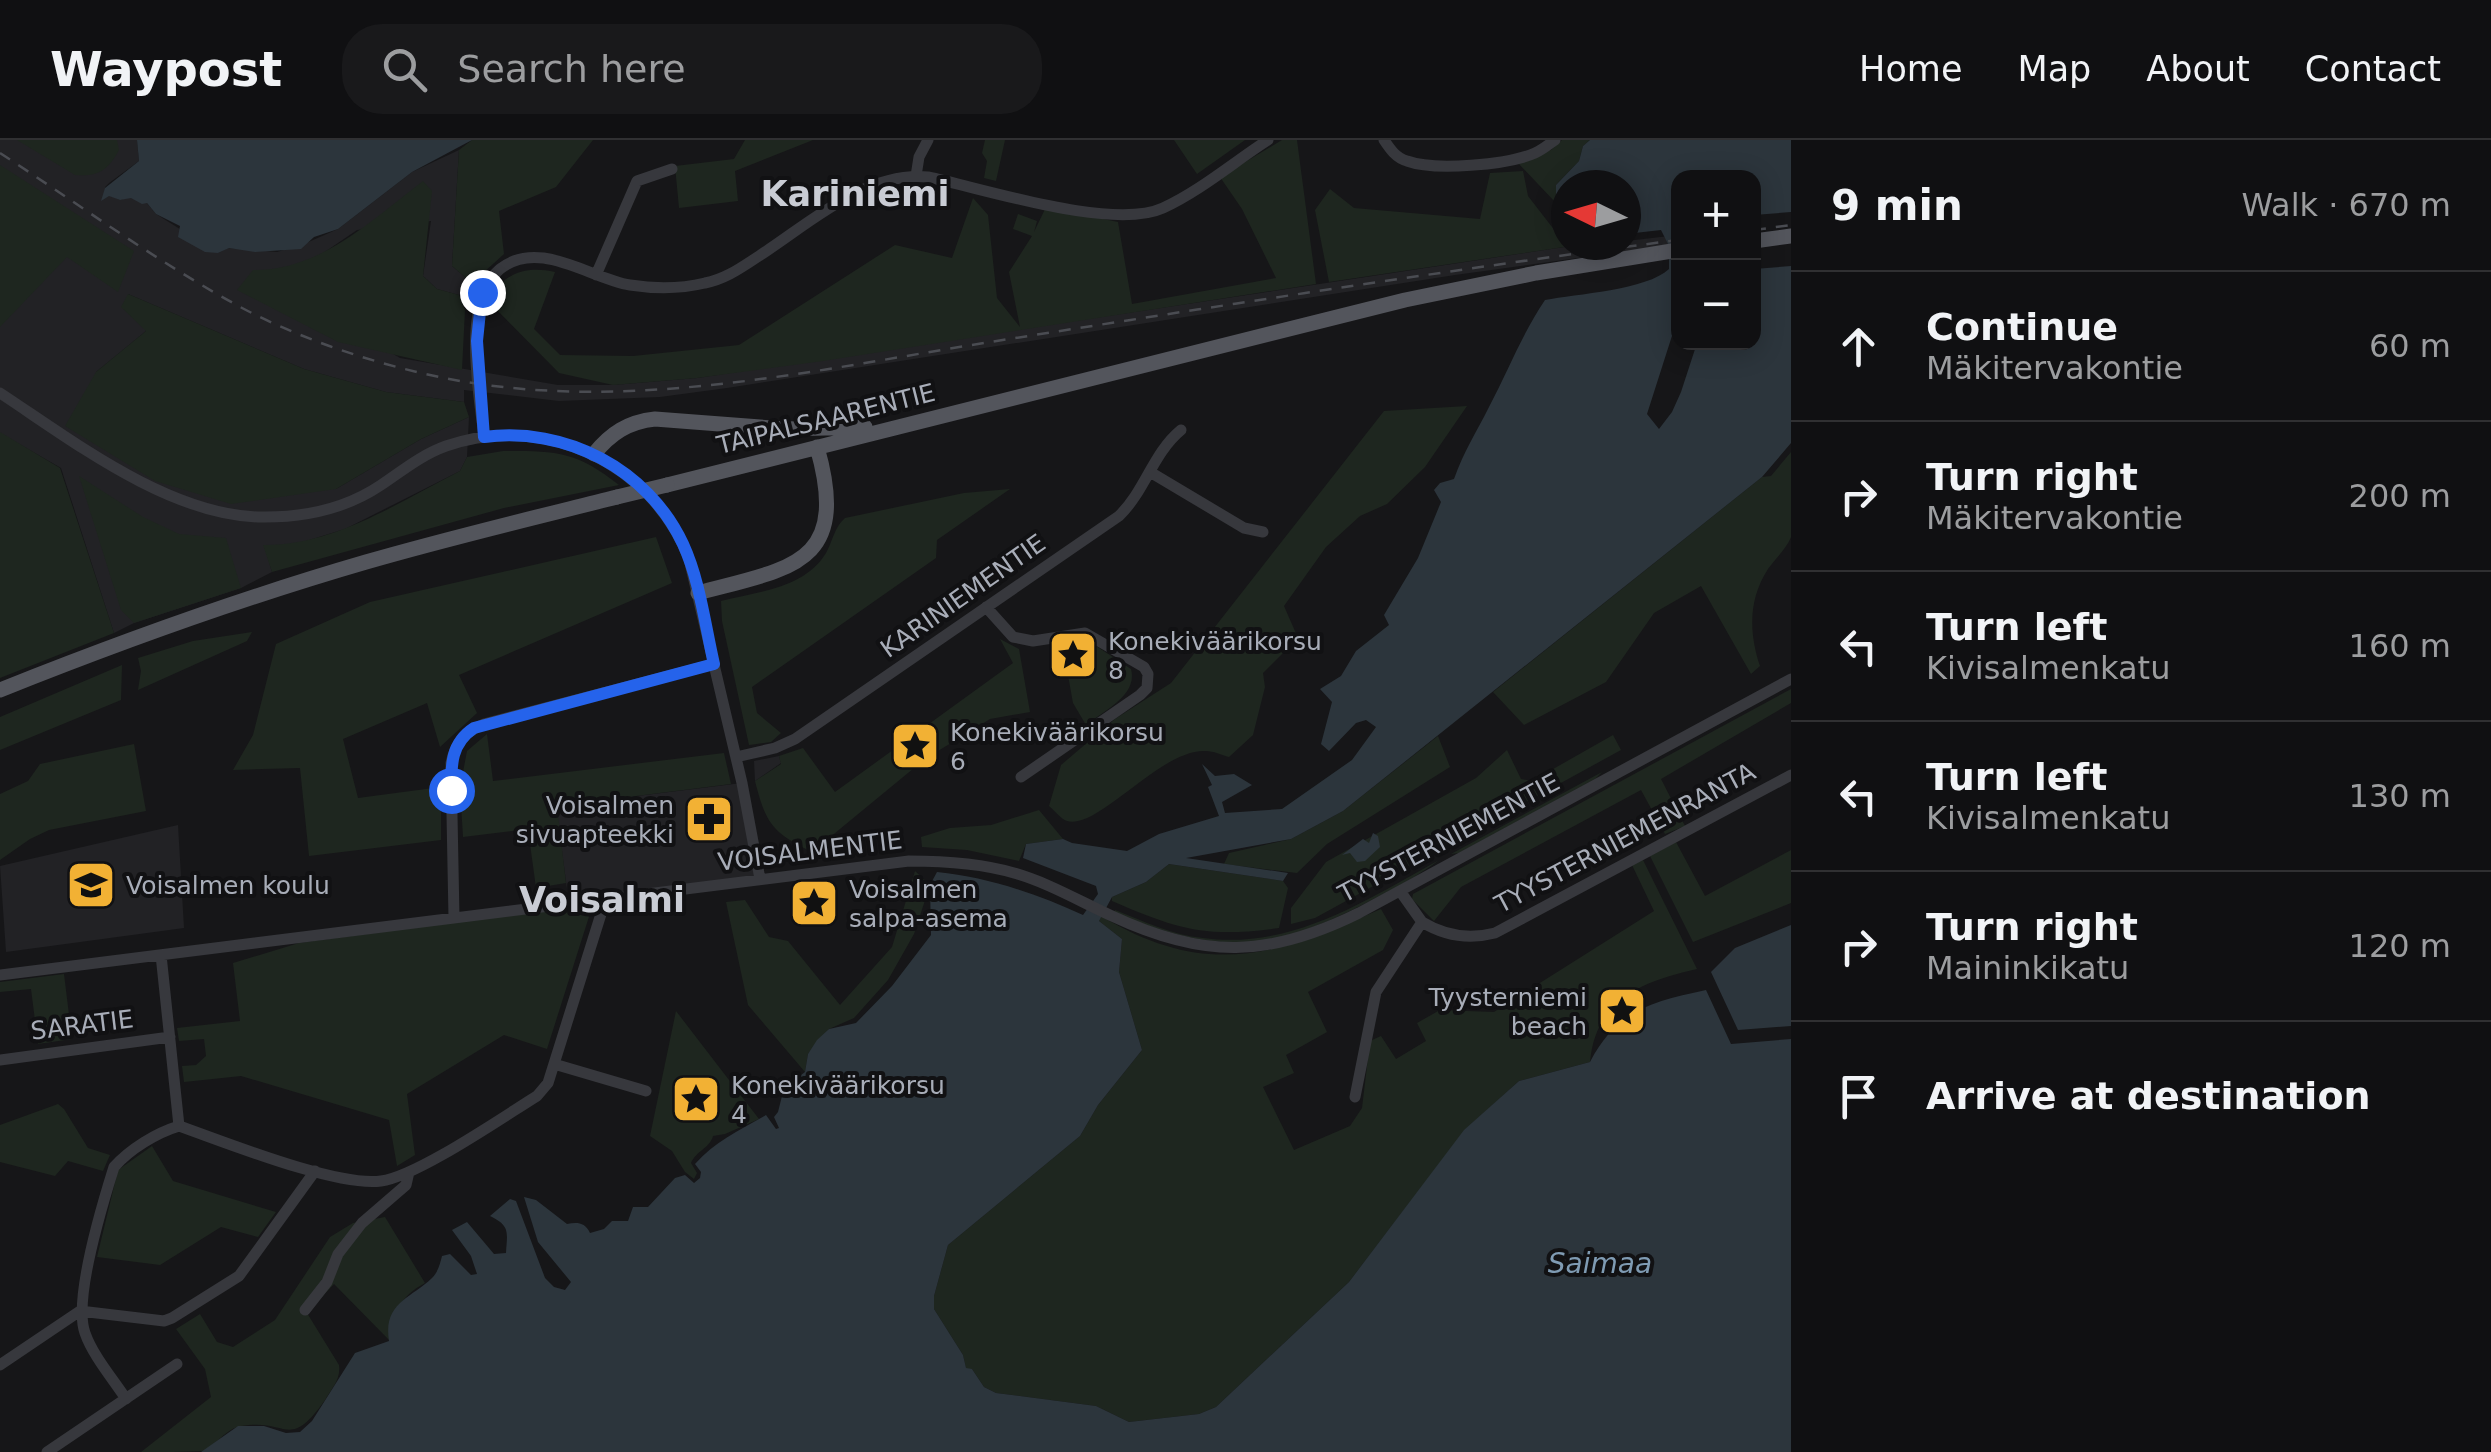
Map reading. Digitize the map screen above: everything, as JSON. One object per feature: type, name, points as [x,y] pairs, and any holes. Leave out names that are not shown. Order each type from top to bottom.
[{"type":"main road","points":[[1761,240],[1791,236]]},
{"type":"main road","name":"TAIPALSAARENTIE","points":[[0,690],[127,641],[329,573],[666,484],[1404,300],[1671,251]]},
{"type":"main road","points":[[594,454],[617,431],[640,421],[834,430],[973,408]]},
{"type":"main road","points":[[698,594],[772,575],[799,561],[810,550],[820,533],[827,501],[816,448]]},
{"type":"street","points":[[916,176],[928,140]]},
{"type":"street","points":[[484,437],[477,341],[479,302],[486,284],[510,262],[537,257],[626,284],[655,288],[714,282],[856,193],[893,178],[916,176],[1103,216],[1135,216],[1163,208],[1268,140]]},
{"type":"street","points":[[1384,140],[1406,161],[1450,166],[1522,158],[1555,140]]},
{"type":"street","points":[[596,275],[637,181],[672,169]]},
{"type":"street","points":[[0,392],[152,488],[255,517],[293,516],[338,507],[380,486],[426,455],[484,437],[535,436],[594,454],[641,486],[683,544],[736,756],[760,879]]},
{"type":"street","name":"KARINIEMENTIE","points":[[736,756],[795,739],[1118,516],[1137,495],[1164,448],[1181,430]]},
{"type":"street","points":[[1150,472],[1244,528],[1264,532]]},
{"type":"street","points":[[986,607],[1013,637],[1032,641],[1085,634],[1144,667],[1148,674],[1147,688],[1140,695],[1021,777]]},
{"type":"street","points":[[454,918],[452,763],[453,752],[465,734],[484,724],[714,664]]},
{"type":"street","name":"TYYSTERNIEMENTIE","points":[[1108,915],[1178,941],[1224,948],[1283,944],[1320,932],[1791,679]]},
{"type":"street","name":"TYYSTERNIEMENRANTA","points":[[1422,922],[1471,938],[1495,933],[1791,774]]},
{"type":"street","name":"VOISALMENTIE","points":[[0,975],[909,861],[960,862],[1011,872],[1108,915]]},
{"type":"street","points":[[1355,1096],[1372,1004],[1396,956],[1422,922],[1400,891]]},
{"type":"street","points":[[126,1399],[85,1336],[80,1311],[114,1166],[124,1155],[179,1126],[315,1171],[369,1182],[410,1172],[537,1096],[548,1083],[602,900]]},
{"type":"street","points":[[161,955],[179,1126]]},
{"type":"street","name":"SARATIE","points":[[0,1060],[170,1037]]},
{"type":"street","points":[[554,1064],[646,1092]]},
{"type":"street","points":[[0,1365],[80,1311],[172,1318],[239,1276],[315,1171]]},
{"type":"street","points":[[305,1310],[328,1282],[338,1254],[362,1223],[406,1185],[410,1172]]},
{"type":"street","points":[[47,1452],[176,1364]]},
{"type":"shaded area","points":[[0,140],[137,140],[139,161],[105,187],[106,194],[147,203],[156,214],[218,253],[228,248],[277,252],[304,244],[338,229],[412,172],[459,150],[452,266],[472,283],[459,295],[437,289],[423,276],[431,221],[357,230],[313,260],[280,271],[253,270],[400,358],[558,385],[697,378],[1551,249],[1551,260],[1563,260],[727,388],[660,397],[559,401],[464,390],[464,402],[386,392],[304,369],[128,294],[146,331],[96,372],[336,489],[421,439],[469,417],[467,457],[460,471],[345,529],[290,546],[264,545],[272,572],[241,588],[114,633],[61,468],[0,433]]},
{"type":"shaded area","points":[[17,140],[117,140],[119,150],[102,171],[75,175]]},
{"type":"shaded area","points":[[472,140],[593,140],[556,187],[499,211],[504,254],[472,283],[452,266],[459,150]]},
{"type":"shaded area","points":[[745,140],[813,140],[735,171],[738,201],[679,208],[675,166],[734,159]]},
{"type":"shaded area","points":[[985,140],[1005,140],[996,181],[984,178]]},
{"type":"shaded area","points":[[1174,140],[1245,140],[1197,174]]},
{"type":"shaded area","points":[[1282,140],[1297,140],[1316,284],[823,361],[613,385],[559,373],[488,301],[500,284],[516,274],[534,270],[555,272],[534,329],[560,355],[633,356],[739,345],[895,245],[952,258],[973,198],[988,215],[997,298],[1020,327],[1009,272],[1032,236],[1013,229],[1018,214],[1037,221],[1034,232],[1046,207],[1118,222],[1132,304],[1276,278],[1242,209],[1220,177]]},
{"type":"shaded area","points":[[1562,140],[1590,140],[1570,170],[1551,170],[1551,198],[1518,163],[1551,150]]},
{"type":"shaded area","points":[[0,165],[134,251],[118,292],[67,257],[0,327]]},
{"type":"shaded area","points":[[1523,171],[1528,196],[1551,226],[1551,249],[1329,282],[1315,210],[1330,189],[1354,208],[1480,219],[1490,173]]},
{"type":"shaded area","points":[[423,181],[432,191],[423,276],[437,289],[459,295],[465,310],[462,370],[338,342],[237,290],[253,270],[277,268],[323,253]]},
{"type":"shaded area","points":[[1671,236],[1671,245],[1641,249],[1641,239]]},
{"type":"shaded area","points":[[128,294],[304,369],[386,392],[464,402],[469,417],[421,439],[336,489],[231,504],[155,481],[65,426],[96,372],[146,331],[121,307]]},
{"type":"shaded area","points":[[1467,406],[1425,467],[1387,504],[1360,516],[1326,547],[1284,606],[1298,638],[1263,673],[1265,687],[1253,735],[1229,757],[1206,751],[1170,762],[1080,820],[1067,821],[1049,806],[1061,765],[1115,719],[1171,683],[1384,411]]},
{"type":"shaded area","points":[[0,432],[60,468],[114,633],[0,678]]},
{"type":"shaded area","points":[[503,451],[565,455],[590,465],[619,485],[504,508],[272,572],[263,545],[315,538],[340,530],[460,471],[467,457]]},
{"type":"shaded area","points":[[1791,452],[1791,537],[1768,569],[1757,593],[1752,629],[1760,666],[1751,674],[1701,586],[1654,613],[1606,682],[1524,725],[1493,692],[1762,477],[1771,476]]},
{"type":"shaded area","points":[[79,476],[143,517],[179,534],[226,538],[241,588],[134,623],[121,610]]},
{"type":"shaded area","points":[[1010,489],[937,540],[936,558],[752,687],[757,713],[781,733],[771,742],[749,745],[721,601],[780,587],[806,574],[826,553],[845,518],[964,493]]},
{"type":"shaded area","points":[[656,537],[672,583],[459,675],[477,713],[440,747],[427,703],[343,739],[358,798],[441,787],[441,840],[309,856],[300,768],[233,770],[253,735],[276,644],[370,602]]},
{"type":"shaded area","points":[[252,632],[247,641],[138,690],[138,658],[193,641]]},
{"type":"shaded area","points":[[1077,638],[1090,642],[1131,669],[1132,678],[1125,694],[1086,725],[1073,703],[1062,642]]},
{"type":"shaded area","points":[[1000,639],[1019,649],[1030,712],[990,719],[925,759],[812,852],[773,825],[755,781],[781,764],[779,756],[803,748],[835,792],[1013,663]]},
{"type":"shaded area","points":[[122,665],[121,700],[0,750],[0,717]]},
{"type":"shaded area","points":[[1791,689],[1791,703],[1661,779],[1685,826],[1665,834],[1641,790],[1461,887],[1434,921],[1412,899],[1413,894]]},
{"type":"shaded area","points":[[487,734],[493,781],[724,753],[731,784],[557,806],[566,883],[536,888],[528,829],[463,837],[460,788],[467,751]]},
{"type":"shaded area","points":[[1613,735],[1621,750],[1315,918],[1291,924],[1291,908],[1326,862],[1476,778],[1507,750],[1521,779],[1532,781]]},
{"type":"shaded area","points":[[1438,736],[1450,767],[1327,844],[1297,873],[1224,864],[1229,853],[1291,839],[1343,811]]},
{"type":"shaded area","points":[[134,744],[146,811],[49,830],[0,860],[0,794],[28,781],[40,764]]},
{"type":"shaded area","points":[[779,756],[781,763],[755,781],[754,761]]},
{"type":"shaded area","points":[[1602,772],[1459,853],[1451,854]]},
{"type":"shaded area","points":[[742,783],[760,879],[569,904],[556,806]]},
{"type":"shaded area","points":[[1039,810],[1063,839],[1026,844],[1019,861],[967,850],[922,847],[921,837],[950,828],[991,825]]},
{"type":"shaded area","name":"Voisalmen koulu","points":[[178,825],[184,928],[6,952],[0,866]]},
{"type":"shaded area","points":[[1676,842],[1705,896],[1791,850],[1791,903],[1693,942],[1650,856]]},
{"type":"shaded area","points":[[1439,860],[1330,920],[1269,940],[1213,941],[1183,936],[1113,913],[1115,910],[1191,936],[1235,940],[1267,937],[1326,919]]},
{"type":"shaded area","points":[[1643,860],[1697,969],[1657,980],[1625,997],[1601,1023],[1590,1062],[1519,1081],[1465,1130],[1349,1282],[1216,1407],[1199,1414],[1129,1422],[1096,1406],[996,1393],[984,1387],[972,1369],[966,1369],[963,1355],[934,1309],[948,1245],[1080,1136],[1098,1105],[1142,1050],[1119,972],[1122,939],[1099,921],[1101,916],[1139,936],[1175,948],[1242,954],[1308,938],[1381,909],[1393,930],[1383,950],[1308,992],[1327,1032],[1286,1055],[1294,1073],[1263,1087],[1294,1150],[1350,1126],[1362,1108],[1370,1041],[1381,1036],[1396,1059],[1426,1041],[1417,1023],[1440,1010],[1494,1012],[1654,911],[1632,865]]},
{"type":"shaded area","points":[[1169,864],[1283,881],[1288,888],[1279,928],[1232,932],[1193,929],[1112,901],[1112,897],[1146,882]]},
{"type":"shaded area","points":[[915,871],[930,885],[914,934],[888,980],[854,1018],[829,1029],[808,1054],[805,1072],[748,1005],[726,902],[745,900],[769,937],[788,941],[840,1005],[892,947]]},
{"type":"shaded area","points":[[593,904],[547,1049],[504,1035],[407,1094],[415,1155],[397,1166],[389,1120],[241,1076],[184,1082],[182,1066],[196,1065],[206,1056],[204,1039],[179,1041],[177,1028],[240,1021],[233,963],[299,943]]},
{"type":"shaded area","points":[[64,974],[72,1039],[38,1044],[31,989],[0,992],[0,982]]},
{"type":"shaded area","points":[[676,1011],[759,1119],[713,1136],[691,1163],[697,1173],[694,1179],[672,1151],[650,1136]]},
{"type":"shaded area","points":[[58,1104],[88,1148],[110,1155],[103,1171],[68,1161],[55,1176],[0,1162],[0,1125]]},
{"type":"shaded area","points":[[152,1146],[173,1181],[276,1212],[258,1237],[221,1227],[160,1265],[97,1257],[118,1170]]},
{"type":"shaded area","points":[[385,1217],[425,1283],[399,1307],[390,1341],[334,1284],[307,1313],[339,1365],[335,1383],[313,1416],[295,1429],[236,1427],[203,1451],[141,1452],[211,1397],[205,1369],[176,1329],[200,1314],[217,1342],[233,1347],[275,1320],[330,1237],[353,1223]]},
{"type":"water","points":[[137,140],[472,140],[412,172],[338,229],[314,237],[301,249],[255,252],[229,248],[218,253],[205,252],[178,237],[180,226],[156,214],[147,203],[109,196],[101,201],[105,188],[139,161]]},
{"type":"water","name":"Saimaa","points":[[1590,140],[1791,140],[1791,212],[1761,214],[1761,170],[1671,170],[1671,339],[1647,414],[1659,429],[1672,412],[1695,350],[1761,350],[1761,268],[1791,266],[1791,443],[1762,477],[1343,811],[1291,839],[1186,858],[1288,873],[1283,881],[1169,864],[1146,882],[1112,897],[1099,921],[1122,939],[1119,972],[1142,1050],[1098,1105],[1080,1136],[948,1245],[934,1309],[963,1355],[966,1368],[972,1369],[984,1387],[996,1393],[1096,1406],[1129,1422],[1199,1414],[1216,1407],[1349,1282],[1464,1130],[1519,1081],[1590,1062],[1612,1030],[1637,1011],[1706,990],[1731,1044],[1791,1039],[1791,1452],[201,1452],[238,1426],[300,1432],[312,1421],[355,1353],[389,1341],[388,1328],[394,1310],[432,1278],[442,1256],[450,1254],[471,1275],[477,1274],[471,1256],[452,1230],[467,1222],[494,1254],[506,1253],[505,1227],[490,1216],[510,1199],[516,1201],[545,1278],[554,1287],[565,1290],[571,1282],[538,1242],[524,1197],[536,1200],[567,1224],[583,1225],[590,1233],[604,1229],[612,1221],[628,1221],[633,1207],[648,1207],[675,1178],[685,1175],[694,1183],[701,1172],[695,1164],[702,1156],[766,1115],[779,1128],[774,1117],[784,1088],[805,1072],[808,1054],[817,1040],[829,1029],[856,1023],[892,986],[931,935],[930,885],[937,872],[1012,888],[1083,915],[1098,894],[1096,886],[1023,858],[1026,844],[1063,839],[1127,851],[1159,834],[1219,816],[1202,764],[1215,776],[1234,774],[1252,785],[1222,802],[1225,813],[1282,809],[1352,760],[1376,727],[1366,720],[1356,723],[1329,751],[1321,744],[1332,702],[1320,689],[1341,676],[1356,651],[1389,625],[1384,615],[1418,558],[1441,502],[1434,490],[1440,483],[1454,479],[1545,300],[1645,282],[1669,269],[1669,246],[1661,230],[1641,232],[1641,170],[1570,170],[1579,161],[1583,146]]},
{"type":"water","points":[[1373,833],[1378,836],[1380,847],[1365,861],[1357,862],[1350,853],[1342,855],[1363,839],[1369,843]]},
{"type":"water","points":[[1791,925],[1791,1026],[1738,1030],[1711,972],[1735,948]]},
{"type":"railway","points":[[0,153],[182,273],[286,329],[417,372],[491,386],[565,391],[639,391],[788,375],[1260,300],[1671,241]]},
{"type":"railway","points":[[1761,229],[1791,225]]},
{"type":"place","name":"Konekiväärikorsu 8","points":[[1073,655]]},
{"type":"place","name":"Konekiväärikorsu 6","points":[[915,746]]},
{"type":"place","name":"Voisalmen sivuapteekki","points":[[709,819]]},
{"type":"place","name":"Voisalmen koulu","points":[[91,885]]},
{"type":"place","name":"Voisalmen salpa-asema","points":[[814,903]]},
{"type":"place","name":"Tyysterniemi beach","points":[[1622,1011]]},
{"type":"place","name":"Konekiväärikorsu 4","points":[[696,1099]]},
{"type":"district","name":"Kariniemi","points":[[855,194]]},
{"type":"district","name":"Voisalmi","points":[[602,900]]},
{"type":"route","points":[[451,790],[453,752],[474,728],[714,664],[683,544],[641,486],[608,462],[575,446],[535,436],[484,437],[477,341],[482,292]]}]
